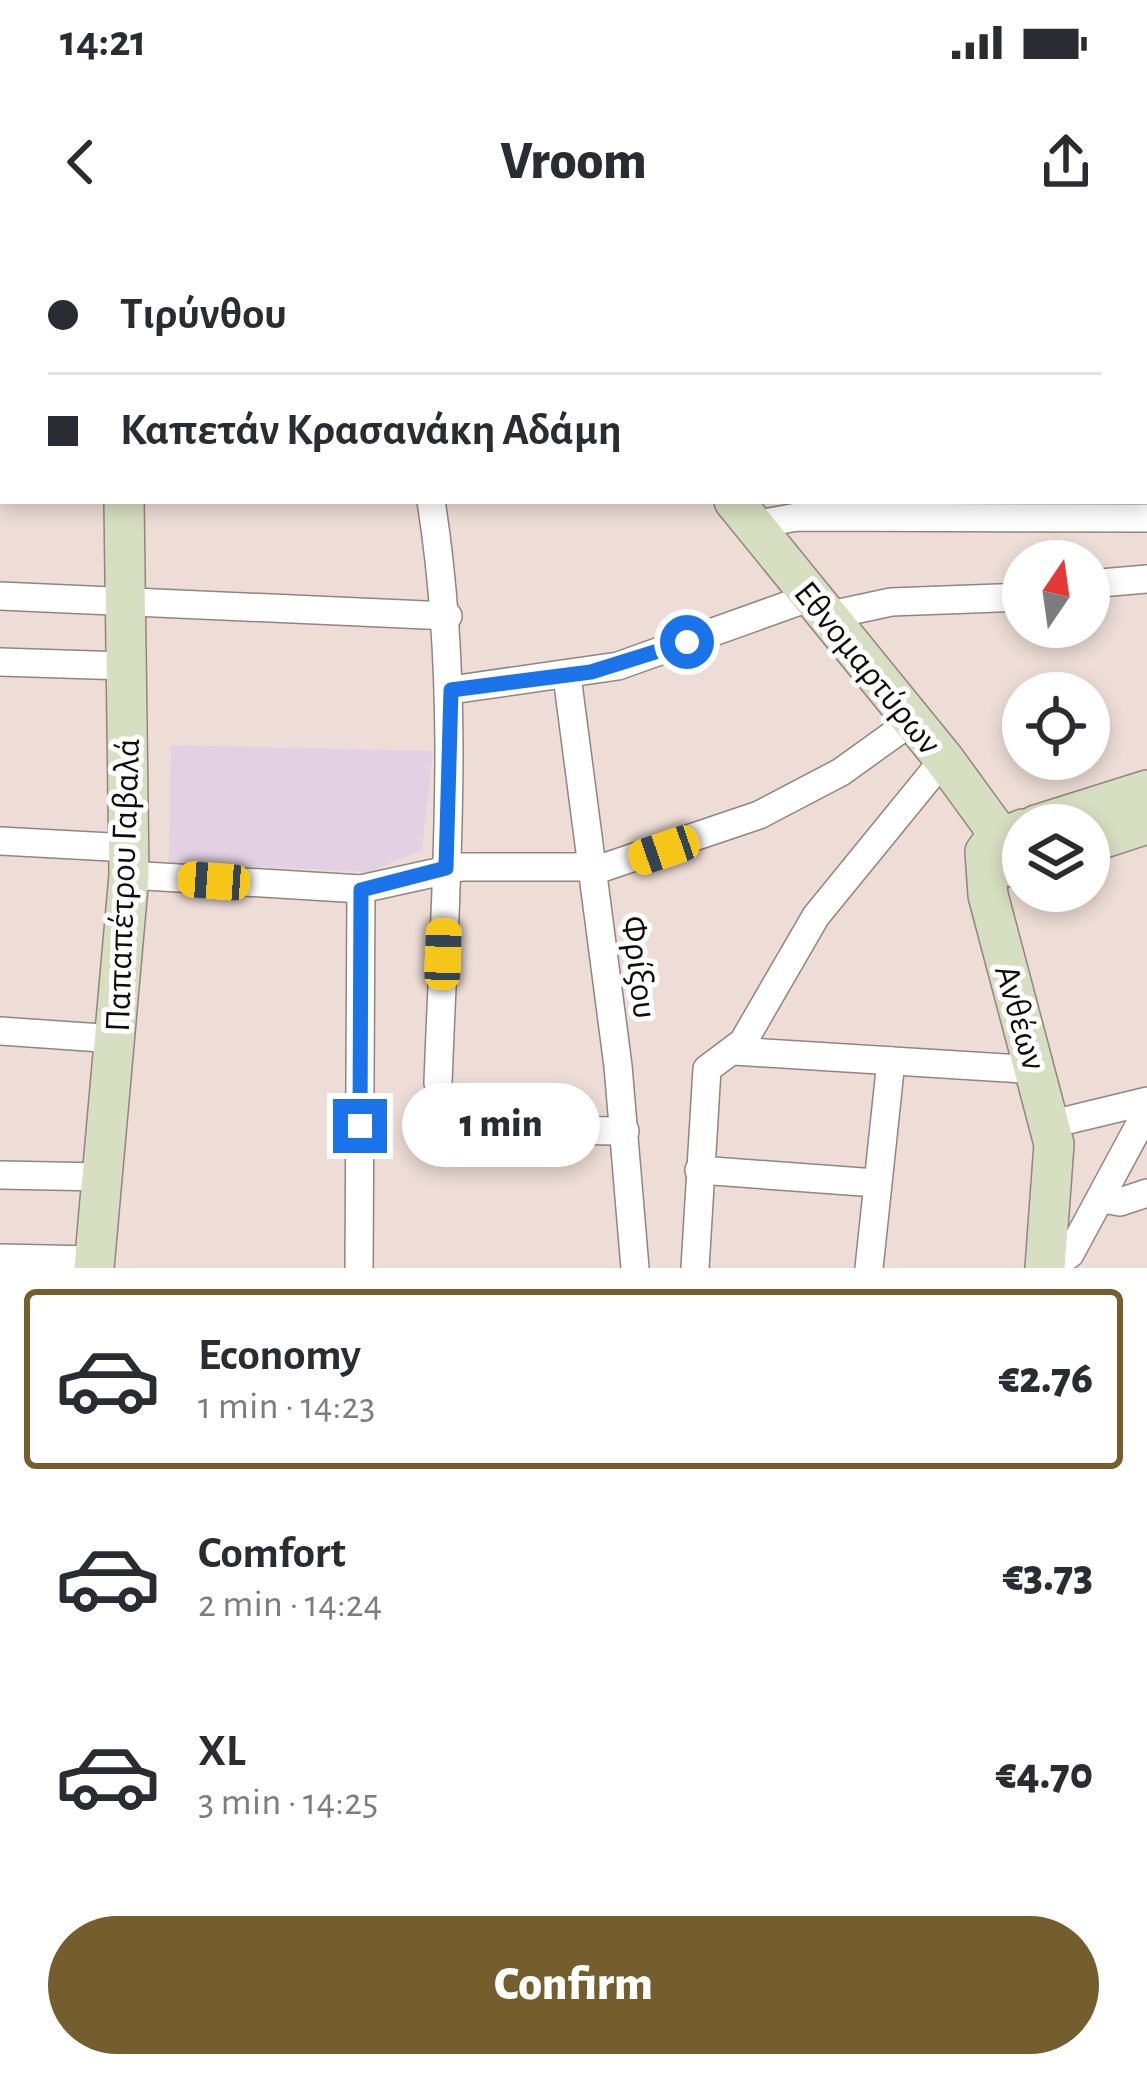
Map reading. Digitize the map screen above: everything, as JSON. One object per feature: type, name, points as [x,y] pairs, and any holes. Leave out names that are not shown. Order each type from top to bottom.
[{"type":"street","name":"Παπαπέτρου Γαβαλά","points":[[94,1264],[129,862],[124,504]]},
{"type":"street","points":[[431,504],[448,616],[451,690],[438,1083]]},
{"type":"street","points":[[744,513],[1147,518]]},
{"type":"street","name":"Εθνομαρτύρων","points":[[744,513],[1002,837]]},
{"type":"street","points":[[1110,582],[1147,579]]},
{"type":"street","points":[[0,596],[448,616]]},
{"type":"street","points":[[451,690],[567,676],[819,607],[1002,598]]},
{"type":"street","points":[[0,662],[125,666]]},
{"type":"street","name":"Φρίξου","points":[[567,676],[625,1131],[635,1268]]},
{"type":"street","points":[[0,841],[361,890],[446,868],[592,869],[641,859],[760,815],[842,772],[912,721]]},
{"type":"street","points":[[695,1268],[705,1075],[711,1064],[734,1051],[749,1035],[816,916],[944,759]]},
{"type":"street","points":[[1110,806],[1147,790]]},
{"type":"street","points":[[1110,835],[1147,824]]},
{"type":"street","points":[[359,1268],[361,890]]},
{"type":"street","name":"Ανθέων","points":[[1018,912],[1037,1070],[1052,1124],[1054,1177],[1047,1268]]},
{"type":"street","points":[[0,1031],[116,1039]]},
{"type":"street","points":[[734,1051],[1037,1070]]},
{"type":"street","points":[[869,1268],[891,1061]]},
{"type":"street","points":[[1052,1124],[1147,1101]]},
{"type":"street","points":[[1047,1268],[1070,1254],[1147,1111]]},
{"type":"street","points":[[450,1130],[625,1131]]},
{"type":"street","points":[[699,1170],[876,1183]]},
{"type":"street","points":[[0,1175],[103,1177]]},
{"type":"street","points":[[1102,1199],[1120,1202],[1147,1192]]},
{"type":"street","points":[[0,1258],[94,1264]]},
{"type":"shaded area","points":[[171,745],[433,751],[422,850],[369,872],[169,863]]},
{"type":"route","points":[[360,1126],[361,890],[446,868],[451,690],[591,672],[687,642]]}]
